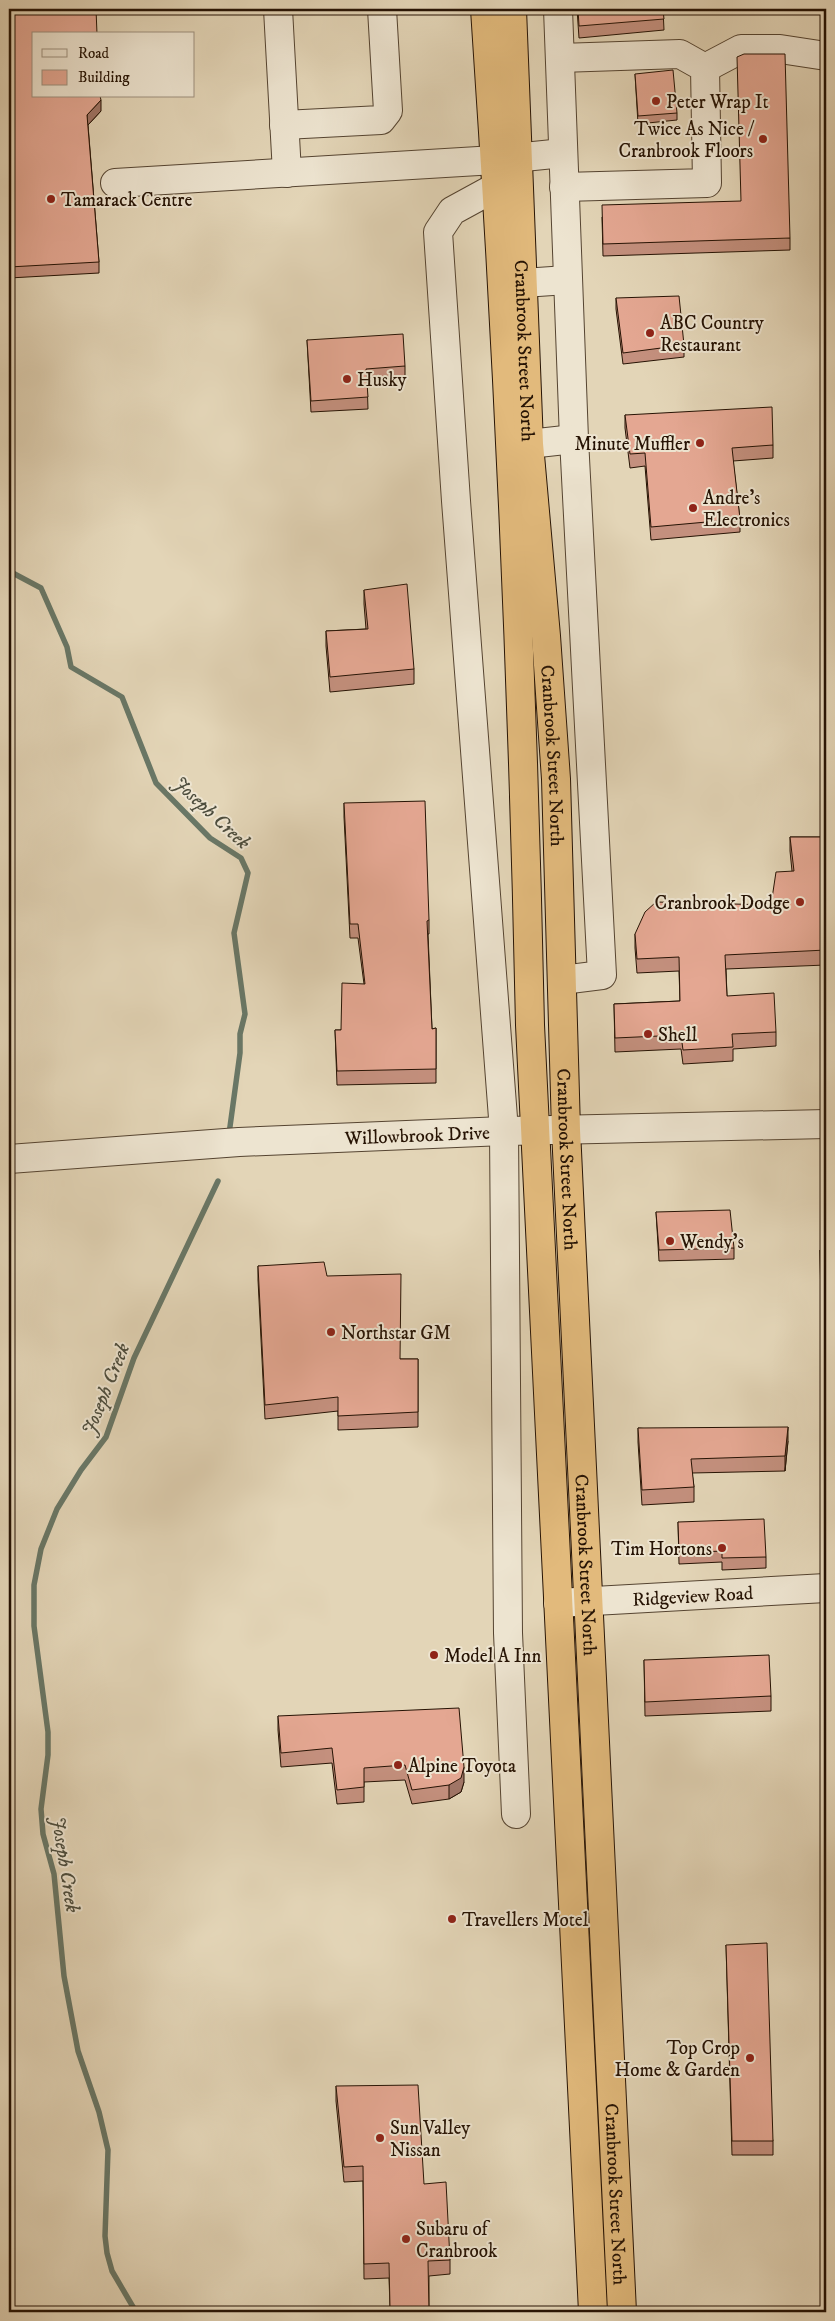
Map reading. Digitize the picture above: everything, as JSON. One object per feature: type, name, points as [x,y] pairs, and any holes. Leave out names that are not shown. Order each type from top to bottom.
[{"type":"highway","name":"Cranbrook Street North","points":[[485,9],[523,282],[529,444],[546,636],[556,779],[566,1130],[622,2312]]},
{"type":"highway","name":"Cranbrook Street North","points":[[512,9],[506,158],[496,187],[520,668],[527,858],[530,1025],[592,2312]]},
{"type":"street","points":[[278,9],[287,172]]},
{"type":"street","points":[[284,125],[382,120],[388,112],[382,9]]},
{"type":"street","points":[[558,9],[574,440],[602,975],[562,980]]},
{"type":"street","points":[[705,68],[741,49],[780,49],[826,56]]},
{"type":"street","points":[[560,58],[680,54],[705,68]]},
{"type":"street","points":[[564,187],[707,183],[705,68]]},
{"type":"street","points":[[115,183],[563,153]]},
{"type":"street","points":[[496,187],[452,211],[438,232],[456,501],[504,1131],[508,1633],[516,1814]]},
{"type":"street","points":[[523,282],[568,280]]},
{"type":"street","points":[[529,444],[574,440]]},
{"type":"street","points":[[546,636],[583,632]]},
{"type":"street","name":"Willowbrook Drive","points":[[9,1159],[239,1142],[504,1131],[826,1124]]},
{"type":"street","name":"Ridgeview Road","points":[[558,1603],[826,1588]]},
{"type":"building","name":"Tamarack Centre","points":[[9,9],[96,9],[97,32],[32,32],[32,98],[100,98],[101,100],[87,115],[99,262],[9,267]]},
{"type":"building","points":[[578,9],[663,9],[664,19],[579,26]]},
{"type":"building","name":"Twice As Nice / Cranbrook Floors","points":[[744,54],[785,54],[790,238],[603,244],[602,205],[741,201],[737,57]]},
{"type":"building","name":"Peter Wrap It","points":[[673,70],[677,113],[638,116],[635,74]]},
{"type":"building","name":"ABC Country Restaurant","points":[[679,296],[684,345],[623,353],[616,298]]},
{"type":"building","name":"Husky","points":[[403,334],[405,366],[366,369],[368,397],[311,401],[307,340]]},
{"type":"building","points":[[772,407],[773,445],[732,448],[740,519],[651,527],[645,453],[630,454],[625,415]]},
{"type":"building","points":[[407,584],[414,669],[330,677],[326,631],[368,629],[364,590]]},
{"type":"building","points":[[425,801],[429,920],[427,921],[432,1029],[436,1028],[436,1069],[337,1071],[335,1030],[341,1030],[342,983],[365,984],[358,924],[350,924],[344,803]]},
{"type":"building","points":[[790,837],[826,837],[826,950],[725,955],[727,996],[774,993],[776,1032],[732,1034],[733,1047],[683,1050],[681,1035],[615,1038],[614,1004],[680,1001],[679,957],[637,959],[635,934],[645,912],[656,902],[771,905],[776,872],[794,871]]},
{"type":"building","points":[[730,1210],[734,1248],[659,1250],[656,1212]]},
{"type":"building","points":[[820,1250],[826,1250],[826,1299],[821,1300]]},
{"type":"building","name":"Northstar GM","points":[[324,1262],[327,1276],[401,1274],[400,1359],[418,1359],[418,1412],[338,1416],[338,1397],[265,1405],[258,1266]]},
{"type":"building","points":[[788,1427],[785,1456],[691,1459],[694,1487],[642,1490],[638,1428]]},
{"type":"building","name":"Tim Hortons","points":[[764,1519],[766,1557],[722,1558],[722,1551],[679,1553],[678,1522]]},
{"type":"building","points":[[769,1655],[771,1696],[645,1702],[644,1660]]},
{"type":"building","name":"Alpine Toyota","points":[[459,1708],[464,1767],[461,1778],[449,1785],[412,1790],[405,1765],[364,1768],[364,1787],[337,1790],[332,1748],[281,1753],[278,1716]]},
{"type":"building","name":"Top Crop Home & Garden","points":[[767,1943],[773,2141],[732,2141],[726,1945]]},
{"type":"building","points":[[418,2085],[424,2184],[446,2182],[450,2260],[428,2261],[429,2312],[313,2312],[313,2307],[390,2307],[389,2263],[364,2264],[363,2166],[344,2167],[336,2086]]},
{"type":"waterway","name":"Joseph Creek","points":[[9,571],[41,588],[67,647],[71,667],[122,697],[156,783],[210,838],[241,858],[248,873],[234,933],[245,1014],[240,1034],[240,1053],[229,1134]]},
{"type":"waterway","name":"Joseph Creek","points":[[136,2312],[112,2271],[107,2253],[105,2236],[108,2150],[99,2112],[78,2051],[64,1976],[54,1874],[43,1834],[41,1809],[48,1755],[48,1732],[34,1626],[34,1585],[41,1549],[57,1509],[81,1470],[106,1437],[134,1358],[218,1181]]},
{"type":"place","name":"Peter Wrap It","points":[[656,101]]},
{"type":"place","name":"Twice As Nice / Cranbrook Floors","points":[[763,139]]},
{"type":"place","name":"Tamarack Centre","points":[[51,199]]},
{"type":"place","name":"ABC Country Restaurant","points":[[650,333]]},
{"type":"place","name":"Husky","points":[[347,379]]},
{"type":"place","name":"Minute Muffler","points":[[700,443]]},
{"type":"place","name":"Andre's Electronics","points":[[693,508]]},
{"type":"place","name":"Cranbrook Dodge","points":[[800,902]]},
{"type":"place","name":"Shell","points":[[648,1034]]},
{"type":"place","name":"Wendy's","points":[[670,1241]]},
{"type":"place","name":"Northstar GM","points":[[331,1332]]},
{"type":"place","name":"Tim Hortons","points":[[722,1548]]},
{"type":"place","name":"Model A Inn","points":[[434,1655]]},
{"type":"place","name":"Alpine Toyota","points":[[398,1765]]},
{"type":"place","name":"Travellers Motel","points":[[452,1919]]},
{"type":"place","name":"Top Crop Home & Garden","points":[[750,2058]]},
{"type":"place","name":"Sun Valley Nissan","points":[[380,2138]]},
{"type":"place","name":"Subaru of Cranbrook","points":[[406,2239]]}]
